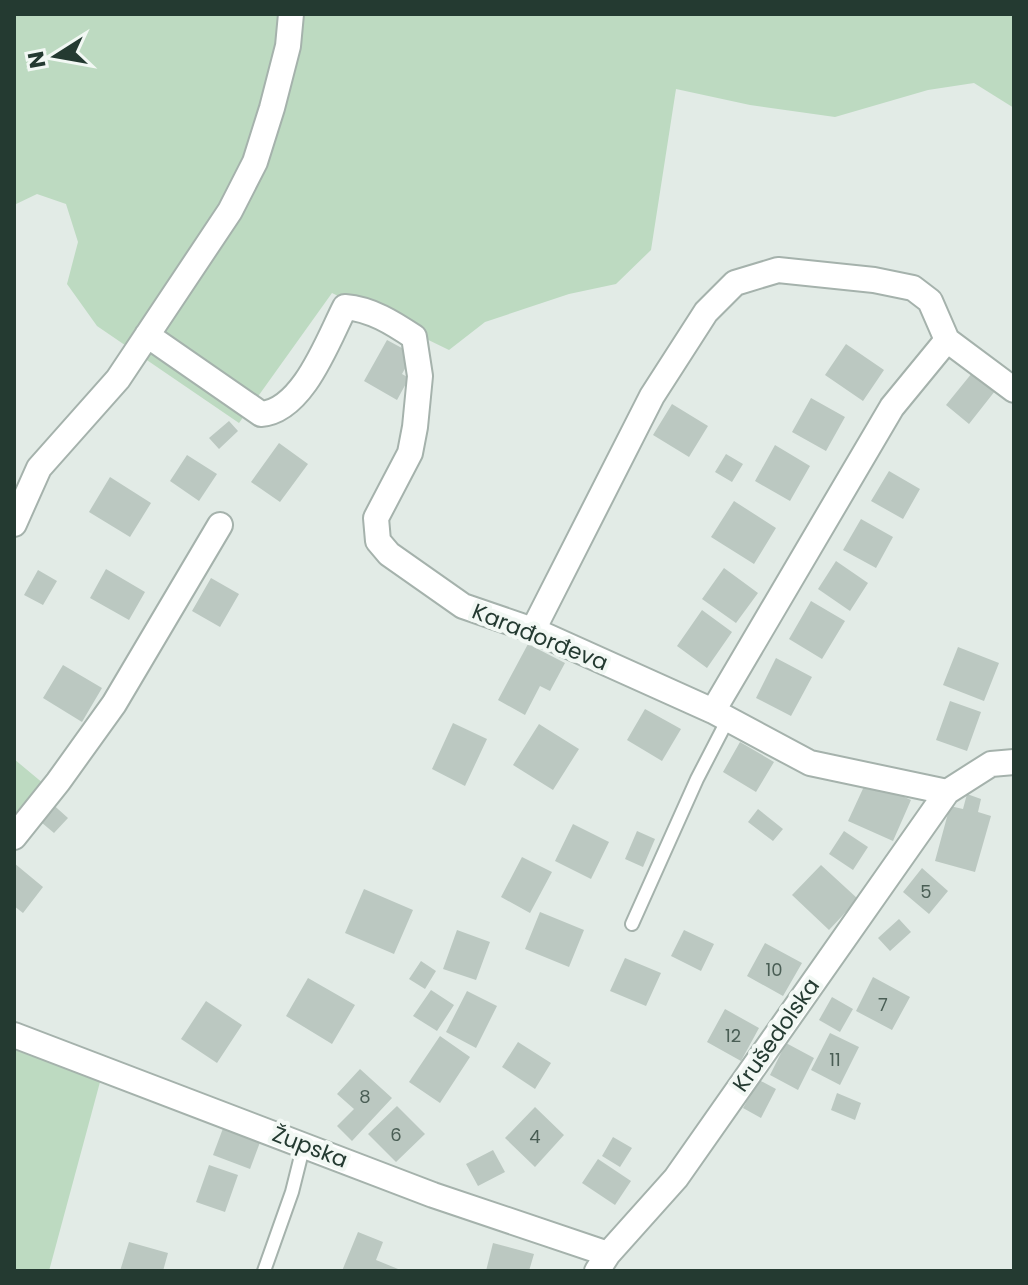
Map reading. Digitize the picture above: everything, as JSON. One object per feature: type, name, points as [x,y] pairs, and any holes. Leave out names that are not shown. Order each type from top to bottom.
[{"type":"street","points":[[14,524],[39,468],[118,379],[230,211],[255,162],[288,46],[291,14]]},
{"type":"street","points":[[533,630],[652,396],[706,312],[735,283],[778,270],[874,280],[913,288],[930,301],[947,340],[1014,390]]},
{"type":"street","name":"Karađorđeva","points":[[147,335],[261,414],[272,413],[300,392],[345,307],[359,308],[385,319],[414,337],[420,376],[410,453],[376,518],[378,541],[389,554],[463,606],[533,630],[720,715],[810,763],[947,792]]},
{"type":"street","points":[[720,715],[892,407],[947,340]]},
{"type":"street","points":[[14,837],[114,704],[220,525]]},
{"type":"street","points":[[947,792],[991,764],[1014,762]]},
{"type":"street","name":"Krušedolska","points":[[602,1263],[676,1178],[947,792]]},
{"type":"street","name":"Župska","points":[[14,1035],[304,1144],[602,1263]]},
{"type":"lane","points":[[632,924],[697,779],[720,715]]},
{"type":"lane","points":[[264,1271],[292,1192],[304,1144]]},
{"type":"green space","points":[[14,14],[1014,14],[1014,108],[974,83],[928,90],[835,117],[750,105],[676,89],[651,250],[616,284],[569,294],[485,322],[449,350],[332,293],[239,423],[97,326],[67,284],[78,242],[66,204],[37,194],[14,205]]},
{"type":"green space","points":[[14,759],[44,784],[14,822]]},
{"type":"green space","points":[[14,1047],[100,1082],[49,1271],[14,1271]]},
{"type":"building","points":[[387,340],[413,354],[402,374],[409,378],[397,400],[364,381]]},
{"type":"building","points":[[846,344],[884,370],[863,401],[825,375]]},
{"type":"building","points":[[972,373],[995,391],[969,424],[946,405]]},
{"type":"building","points":[[811,398],[845,417],[826,451],[792,432]]},
{"type":"building","points":[[672,404],[708,426],[689,457],[653,435]]},
{"type":"building","points":[[229,421],[238,431],[219,449],[209,438]]},
{"type":"building","points":[[279,443],[308,464],[280,502],[251,482]]},
{"type":"building","points":[[775,445],[810,466],[790,501],[755,481]]},
{"type":"building","points":[[726,454],[743,464],[732,482],[715,472]]},
{"type":"building","points":[[187,455],[217,474],[199,501],[170,481]]},
{"type":"building","points":[[889,471],[920,489],[903,519],[871,501]]},
{"type":"building","points":[[110,477],[151,503],[130,537],[89,512]]},
{"type":"building","points":[[734,501],[776,528],[754,564],[711,537]]},
{"type":"building","points":[[861,519],[893,537],[876,568],[843,550]]},
{"type":"building","points":[[836,561],[868,583],[850,611],[818,589]]},
{"type":"building","points":[[724,568],[758,593],[736,623],[702,599]]},
{"type":"building","points":[[106,569],[145,592],[129,620],[90,598]]},
{"type":"building","points":[[38,570],[57,581],[43,605],[24,595]]},
{"type":"building","points":[[211,578],[239,594],[220,627],[192,611]]},
{"type":"building","points":[[811,601],[845,621],[822,659],[789,639]]},
{"type":"building","points":[[702,610],[732,632],[707,668],[677,646]]},
{"type":"building","points":[[528,644],[565,663],[550,691],[540,686],[525,715],[498,700]]},
{"type":"building","points":[[958,647],[999,663],[984,701],[943,685]]},
{"type":"building","points":[[776,658],[812,677],[791,716],[756,698]]},
{"type":"building","points":[[63,665],[102,688],[82,722],[43,698]]},
{"type":"building","points":[[950,701],[981,712],[967,751],[936,740]]},
{"type":"building","points":[[645,709],[681,729],[662,761],[627,740]]},
{"type":"building","points":[[453,723],[487,739],[465,786],[432,769]]},
{"type":"building","points":[[539,724],[579,749],[553,790],[513,765]]},
{"type":"building","points":[[740,742],[774,762],[756,792],[723,772]]},
{"type":"building","points":[[867,780],[911,800],[893,841],[848,821]]},
{"type":"building","points":[[967,794],[981,799],[978,812],[991,816],[975,872],[935,861],[950,806],[963,809]]},
{"type":"building","points":[[49,801],[68,818],[54,833],[35,817]]},
{"type":"building","points":[[758,809],[783,829],[773,841],[748,822]]},
{"type":"building","points":[[573,824],[609,842],[591,879],[555,861]]},
{"type":"building","points":[[637,831],[655,839],[643,867],[625,859]]},
{"type":"building","points":[[844,831],[868,847],[853,870],[829,854]]},
{"type":"building","points":[[522,857],[552,872],[530,913],[501,897]]},
{"type":"building","points":[[14,863],[43,887],[23,913],[14,906]]},
{"type":"building","points":[[821,865],[858,899],[829,930],[792,895]]},
{"type":"building","points":[[922,868],[948,891],[929,914],[903,892]]},
{"type":"building","points":[[364,889],[413,910],[394,954],[345,933]]},
{"type":"building","points":[[540,912],[584,930],[569,967],[525,949]]},
{"type":"building","points":[[899,919],[911,932],[890,951],[878,938]]},
{"type":"building","points":[[457,930],[490,942],[476,980],[443,969]]},
{"type":"building","points":[[684,930],[714,944],[701,971],[671,956]]},
{"type":"building","points":[[765,943],[802,963],[783,996],[747,976]]},
{"type":"building","points":[[625,958],[661,973],[646,1006],[610,991]]},
{"type":"building","points":[[421,961],[436,971],[425,989],[409,979]]},
{"type":"building","points":[[873,977],[910,997],[892,1030],[856,1011]]},
{"type":"building","points":[[308,978],[355,1005],[332,1044],[286,1016]]},
{"type":"building","points":[[431,990],[454,1005],[437,1031],[413,1016]]},
{"type":"building","points":[[467,991],[497,1006],[476,1048],[446,1032]]},
{"type":"building","points":[[832,997],[853,1009],[840,1032],[819,1020]]},
{"type":"building","points":[[206,1001],[242,1025],[217,1063],[181,1039]]},
{"type":"building","points":[[725,1009],[759,1028],[741,1061],[707,1042]]},
{"type":"building","points":[[830,1033],[859,1047],[840,1085],[811,1070]]},
{"type":"building","points":[[440,1036],[470,1057],[440,1103],[409,1082]]},
{"type":"building","points":[[518,1042],[551,1063],[535,1089],[502,1067]]},
{"type":"building","points":[[786,1043],[814,1058],[798,1090],[770,1075]]},
{"type":"building","points":[[360,1069],[392,1098],[352,1141],[337,1126],[354,1109],[337,1094]]},
{"type":"building","points":[[759,1080],[776,1089],[761,1118],[743,1108]]},
{"type":"building","points":[[837,1093],[861,1103],[855,1120],[831,1110]]},
{"type":"building","points":[[397,1106],[425,1134],[396,1162],[368,1134]]},
{"type":"building","points":[[535,1107],[564,1135],[535,1167],[505,1138]]},
{"type":"building","points":[[225,1123],[262,1137],[250,1169],[213,1155]]},
{"type":"building","points":[[613,1137],[632,1148],[620,1167],[602,1156]]},
{"type":"building","points":[[493,1150],[505,1172],[478,1186],[466,1164]]},
{"type":"building","points":[[598,1159],[631,1181],[615,1205],[582,1183]]},
{"type":"building","points":[[209,1165],[238,1175],[225,1212],[196,1202]]},
{"type":"building","points":[[358,1232],[383,1242],[376,1260],[403,1271],[342,1271]]},
{"type":"building","points":[[129,1242],[168,1253],[163,1271],[120,1271]]},
{"type":"building","points":[[493,1243],[534,1254],[529,1271],[486,1271]]}]
